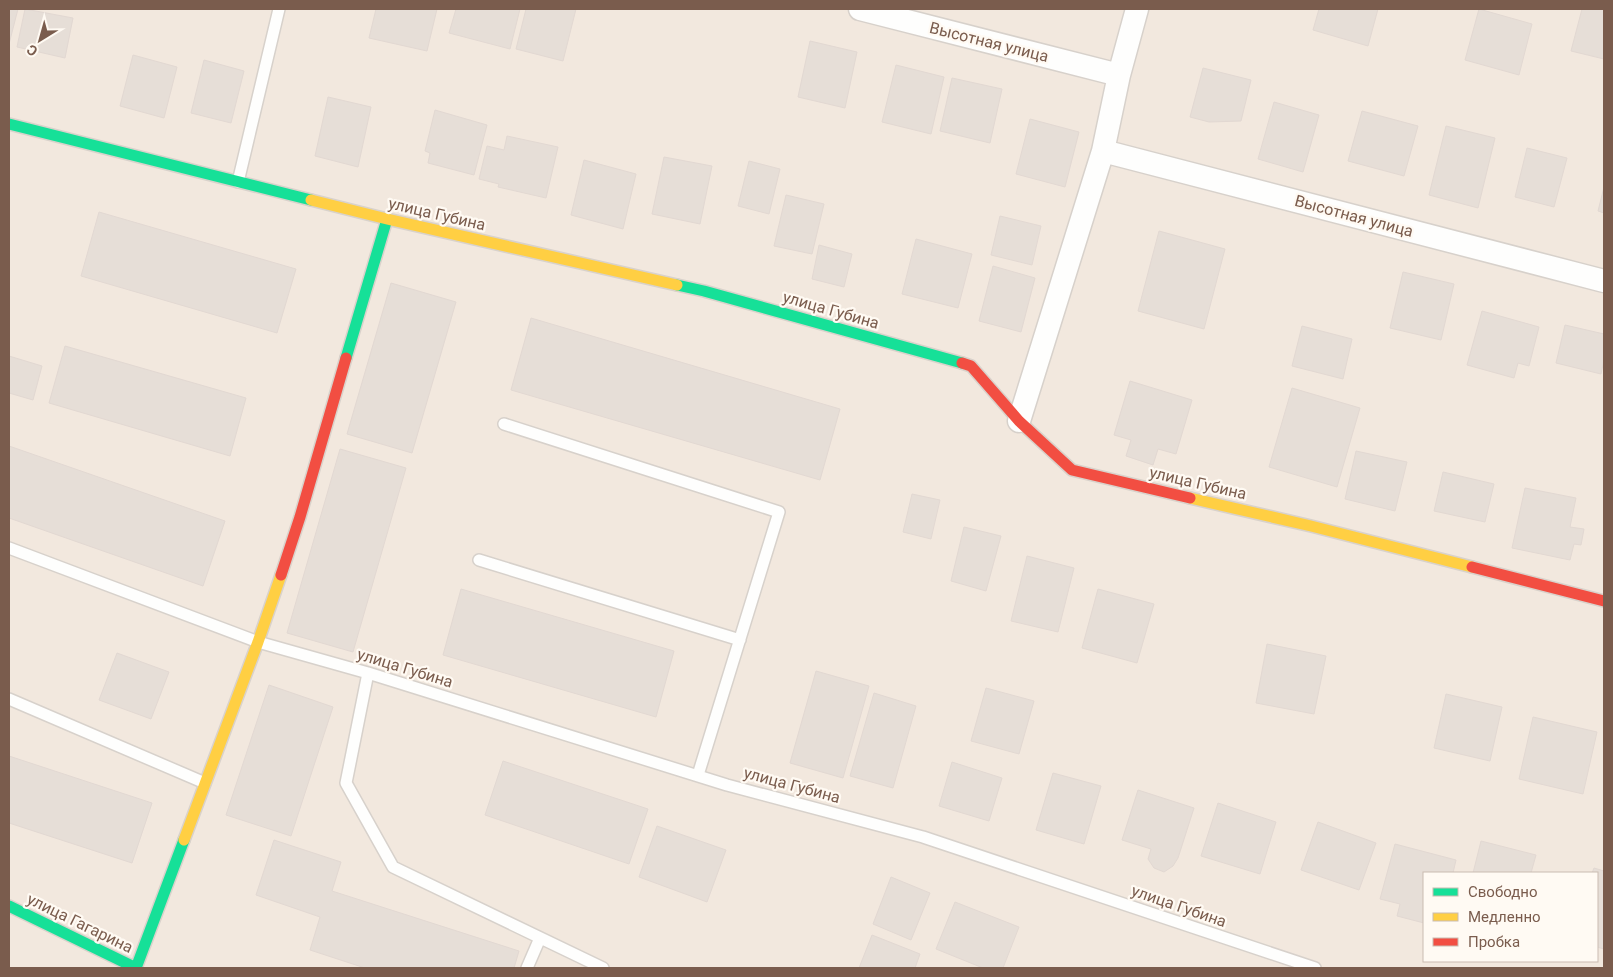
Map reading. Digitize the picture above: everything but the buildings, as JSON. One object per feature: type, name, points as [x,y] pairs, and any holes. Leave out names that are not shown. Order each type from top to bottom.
[{"type":"street","name":"Высотная улица","points":[[860,9],[1119,75]]},
{"type":"street","points":[[1019,421],[1103,151],[1119,75],[1137,9]]},
{"type":"street","name":"улица Губина","points":[[9,124],[387,219],[704,290],[970,366],[1019,421],[1072,470],[1311,526],[1604,601]]},
{"type":"street","name":"Высотная улица","points":[[1103,151],[1604,281]]},
{"type":"street","points":[[136,968],[258,642],[300,516],[387,219]]},
{"type":"street","name":"улица Гагарина","points":[[9,906],[136,968]]},
{"type":"lane","points":[[238,182],[280,9]]},
{"type":"lane","points":[[504,424],[779,512],[698,775]]},
{"type":"lane","name":"улица Губина","points":[[9,548],[258,642],[368,673],[698,775],[924,837],[1315,968]]},
{"type":"lane","points":[[479,560],[740,640]]},
{"type":"lane","points":[[368,673],[346,783],[394,866],[603,968]]},
{"type":"lane","points":[[9,699],[205,783]]},
{"type":"lane","points":[[527,968],[540,938]]},
{"type":"shaded area","points":[[9,9],[1604,9],[1604,968],[9,968]]},
{"type":"traffic: fast","points":[[9,124],[311,200]]},
{"type":"traffic: fast","points":[[346,358],[387,219]]},
{"type":"traffic: fast","points":[[677,285],[962,363]]},
{"type":"traffic: fast","points":[[9,906],[136,968],[184,840]]},
{"type":"traffic: slow","points":[[311,200],[677,285]]},
{"type":"traffic: slow","points":[[1190,498],[1311,526],[1472,567]]},
{"type":"traffic: slow","points":[[184,840],[281,575]]},
{"type":"traffic: jam","points":[[281,575],[300,517],[346,358]]},
{"type":"traffic: jam","points":[[962,363],[971,366],[1019,421],[1072,470],[1190,498]]},
{"type":"traffic: jam","points":[[1472,567],[1604,601]]}]
